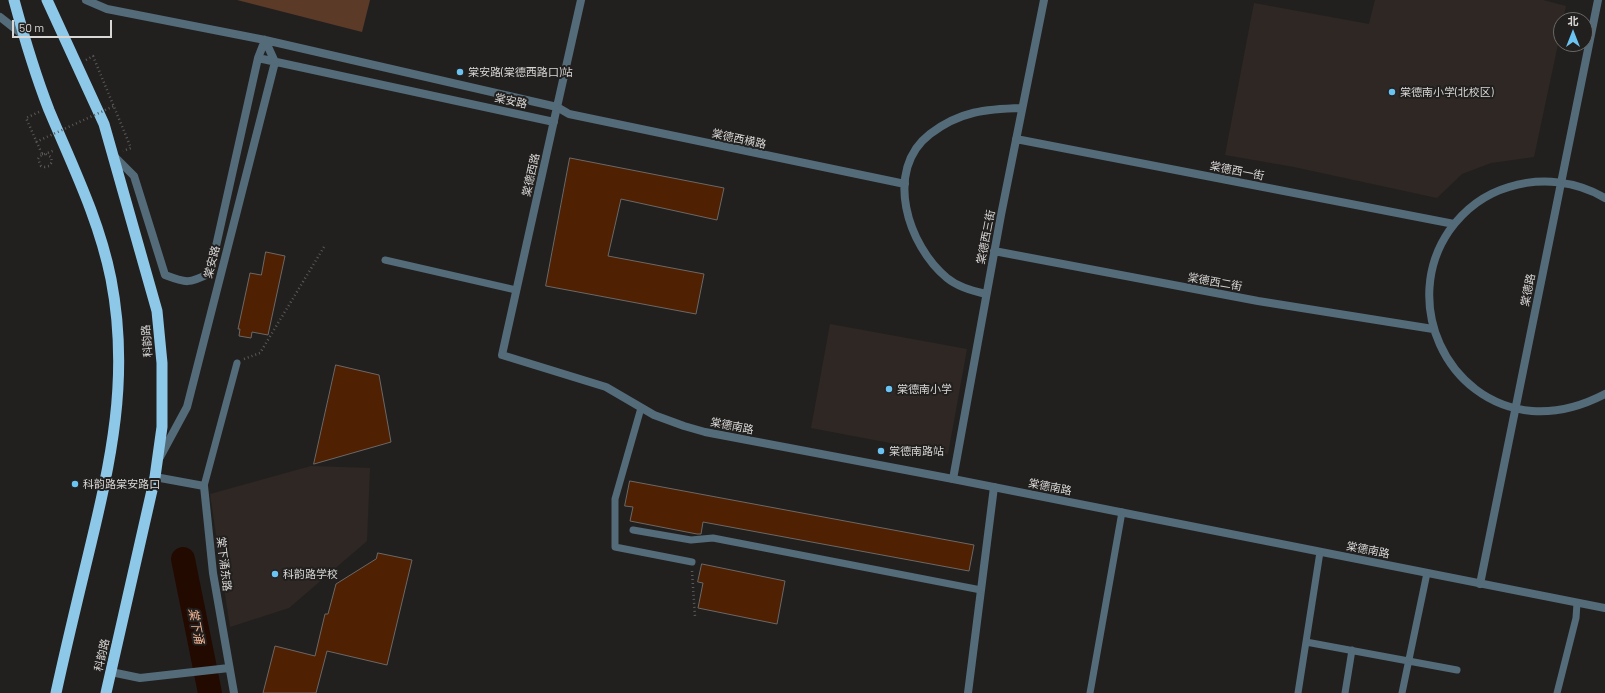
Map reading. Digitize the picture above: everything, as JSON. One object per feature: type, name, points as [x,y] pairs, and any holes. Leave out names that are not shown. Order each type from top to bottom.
[{"type":"highway","points":[[14,0],[48,108],[77,175],[100,236],[111,279],[120,366],[115,426],[106,480],[56,693]]},
{"type":"highway","name":"科韵路","points":[[47,0],[104,124],[157,311],[162,363],[163,398],[155,477],[106,693]]},
{"type":"street","name":"棠安路","points":[[86,0],[107,9],[264,40],[558,107]]},
{"type":"street","name":"棠德西路","points":[[502,355],[581,0]]},
{"type":"street","name":"棠德西三街","points":[[953,478],[994,251],[1044,0]]},
{"type":"street","name":"棠德路","points":[[1480,584],[1598,0]]},
{"type":"street","points":[[0,17],[24,35]]},
{"type":"street","points":[[264,40],[275,62]]},
{"type":"street","name":"棠安路","points":[[114,156],[134,176],[165,275],[181,281],[194,282],[210,273],[258,58],[264,40]]},
{"type":"street","name":"棠安路","points":[[258,58],[554,122]]},
{"type":"street","name":"棠安路","points":[[157,461],[186,407],[275,62]]},
{"type":"street","name":"棠德西横路","points":[[558,107],[569,114],[905,184]]},
{"type":"street","points":[[986,294],[968,290],[948,279],[932,264],[921,248],[913,231],[905,202],[907,169],[914,153],[929,135],[941,126],[973,111],[1022,108]]},
{"type":"street","points":[[554,122],[569,114]]},
{"type":"street","name":"棠德西一街","points":[[1016,139],[1454,224]]},
{"type":"street","points":[[1605,198],[1578,186],[1561,182],[1539,181],[1501,189],[1484,198],[1468,210],[1454,224],[1441,245],[1431,274],[1429,304],[1434,329],[1440,347],[1450,363],[1463,378],[1478,390],[1495,400],[1516,408],[1532,411],[1551,411],[1589,403],[1605,394]]},
{"type":"street","name":"棠德西二街","points":[[994,251],[1251,299],[1434,329]]},
{"type":"street","name":"棠德南路","points":[[502,355],[606,387],[641,408],[684,426],[705,432],[953,478],[1427,574],[1605,608]]},
{"type":"street","points":[[155,477],[204,486]]},
{"type":"street","name":"棠下涌东路","points":[[204,486],[213,573],[234,693]]},
{"type":"street","points":[[968,693],[994,487]]},
{"type":"street","points":[[111,672],[140,678],[181,675],[229,668]]},
{"type":"lane","points":[[385,260],[516,290]]},
{"type":"lane","points":[[204,486],[237,363]]},
{"type":"lane","points":[[641,408],[615,499],[615,547],[692,562]]},
{"type":"lane","points":[[1090,693],[1122,512]]},
{"type":"lane","points":[[633,530],[691,540],[713,538],[981,590]]},
{"type":"lane","points":[[1298,693],[1320,552]]},
{"type":"lane","points":[[1402,693],[1427,574]]},
{"type":"lane","points":[[1556,693],[1576,618],[1578,603]]},
{"type":"lane","points":[[1306,642],[1457,670]]},
{"type":"lane","points":[[1345,693],[1352,650]]},
{"type":"path","points":[[93,56],[131,148]]},
{"type":"path","points":[[36,142],[114,106]]},
{"type":"path","points":[[26,118],[42,154],[46,154],[51,157],[52,162],[49,166],[41,166],[38,162],[40,156]]},
{"type":"path","points":[[237,363],[260,353],[324,247]]},
{"type":"path","points":[[692,562],[694,617]]},
{"type":"shaded area","points":[[237,0],[370,0],[362,32]]},
{"type":"shaded area","name":"棠德南小学(北校区)","points":[[1375,0],[1543,0],[1566,6],[1565,12],[1553,12],[1553,52],[1556,52],[1534,157],[1491,163],[1462,174],[1437,198],[1294,167],[1225,155],[1254,3],[1369,24]]},
{"type":"shaded area","name":"棠德南小学","points":[[830,324],[967,349],[948,454],[811,428]]},
{"type":"shaded area","name":"科韵路学校","points":[[311,466],[370,468],[367,541],[289,608],[230,627],[210,494]]},
{"type":"building","points":[[570,158],[724,188],[717,220],[621,199],[608,256],[704,274],[696,314],[546,286]]},
{"type":"building","points":[[266,252],[285,256],[268,335],[252,332],[251,338],[239,336],[240,329],[238,329],[250,273],[261,275]]},
{"type":"building","points":[[336,365],[379,375],[391,442],[314,464]]},
{"type":"building","points":[[630,481],[974,545],[969,571],[703,522],[701,534],[697,534],[630,521],[633,507],[625,506]]},
{"type":"building","points":[[378,553],[412,560],[387,665],[327,651],[316,693],[263,693],[275,646],[315,656],[325,614],[328,614],[336,584],[376,559]]},
{"type":"building","points":[[702,564],[785,581],[777,624],[698,608],[703,583],[698,582]]},
{"type":"waterway","name":"棠下涌","points":[[183,559],[210,693]]},
{"type":"place","name":"棠安路(棠德西路口)站","points":[[460,72]]},
{"type":"place","name":"棠德南小学(北校区)","points":[[1392,92]]},
{"type":"place","name":"棠德南小学","points":[[889,389]]},
{"type":"place","name":"棠德南路站","points":[[881,451]]},
{"type":"place","name":"科韵路棠安路口","points":[[75,484]]},
{"type":"place","name":"科韵路学校","points":[[275,574]]}]
